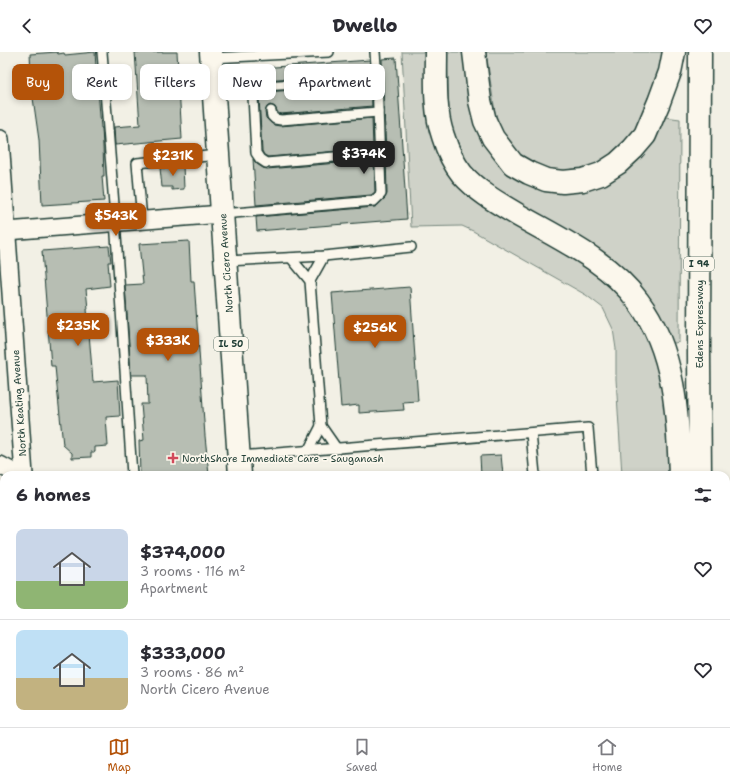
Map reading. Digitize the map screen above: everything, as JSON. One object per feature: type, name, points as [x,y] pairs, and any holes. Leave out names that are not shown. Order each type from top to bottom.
[{"type":"main road","points":[[436,52],[436,99],[439,120],[450,155],[462,173],[492,200],[588,255],[607,269],[626,286],[650,319],[659,338],[669,368],[678,425],[680,471]]},
{"type":"main road","points":[[474,52],[482,108],[485,121],[493,138],[513,164],[546,180],[563,182],[583,180],[601,174],[618,163],[645,135],[670,72],[674,52]]},
{"type":"main road","name":"Edens Expressway","points":[[700,52],[700,471]]},
{"type":"main road","name":"North Cicero Avenue","points":[[211,55],[240,466]]},
{"type":"street","name":"North Keating Avenue","points":[[0,138],[3,237],[24,471]]},
{"type":"street","points":[[3,237],[115,222],[222,214]]},
{"type":"street","points":[[0,465],[11,471]]},
{"type":"lane","points":[[102,52],[132,471]]},
{"type":"lane","points":[[211,55],[329,52]]},
{"type":"lane","points":[[375,52],[376,64]]},
{"type":"lane","points":[[284,85],[263,86],[256,89],[253,96],[256,153],[260,159],[266,163],[380,153]]},
{"type":"lane","points":[[222,214],[374,201],[381,194],[378,100]]},
{"type":"lane","points":[[271,111],[272,116],[275,119],[281,120],[378,112]]},
{"type":"lane","points":[[142,220],[137,163],[218,155]]},
{"type":"lane","points":[[226,261],[324,256],[411,247]]},
{"type":"lane","points":[[324,256],[310,281],[321,426],[337,449]]},
{"type":"lane","points":[[291,258],[310,281]]},
{"type":"lane","points":[[308,451],[321,426]]},
{"type":"lane","points":[[240,466],[308,451],[588,428],[592,471]]},
{"type":"lane","points":[[531,433],[534,471]]},
{"type":"shaded area","points":[[402,52],[429,52],[437,144],[623,297],[643,326],[658,364],[667,415],[670,471],[622,471],[616,379],[616,349],[613,329],[603,308],[586,295],[462,226],[411,227]]},
{"type":"shaded area","points":[[447,52],[466,52],[477,122],[555,190],[653,140],[665,117],[680,119],[679,342],[670,344],[659,315],[498,195],[467,167],[452,133],[449,113]]},
{"type":"shaded area","points":[[486,52],[663,52],[657,78],[640,121],[631,136],[611,157],[590,168],[574,171],[558,171],[531,161],[518,153],[507,140],[500,127],[495,112]]},
{"type":"building","points":[[57,52],[58,54],[64,53],[65,55],[95,52],[96,64],[72,64],[72,100],[99,100],[102,128],[104,176],[102,176],[104,201],[42,205],[39,140],[33,100],[64,100],[64,64],[31,64],[30,54]]},
{"type":"building","points":[[135,52],[177,52],[178,64],[140,64],[140,100],[180,100],[182,139],[115,145],[114,127],[140,125]]},
{"type":"building","points":[[396,58],[407,219],[257,231],[256,217],[375,207],[385,198],[387,194],[384,100],[385,100],[385,64],[382,64],[382,59]]},
{"type":"building","points":[[370,60],[370,64],[315,64]]},
{"type":"building","points":[[284,66],[284,79],[276,79],[276,67]]},
{"type":"building","points":[[276,91],[284,91],[284,100],[372,100],[372,106],[281,114],[278,113],[275,107],[270,105],[267,107],[265,112],[266,118],[271,123],[280,126],[372,118],[373,148],[268,157],[264,155],[262,151],[259,100],[276,100]]},
{"type":"building","points":[[253,159],[257,164],[267,169],[374,160],[375,192],[371,195],[256,205]]},
{"type":"building","points":[[183,165],[184,189],[172,190],[172,187],[162,187],[160,168],[170,168],[170,166]]},
{"type":"building","points":[[189,241],[191,281],[194,281],[209,471],[140,471],[139,441],[144,440],[141,404],[148,404],[147,375],[131,375],[125,285],[143,284],[139,244]]},
{"type":"building","points":[[109,246],[111,262],[108,262],[110,286],[86,289],[87,309],[93,382],[118,380],[120,416],[106,417],[108,446],[95,447],[95,452],[91,452],[91,457],[72,458],[72,453],[63,445],[55,366],[51,366],[42,251]]},
{"type":"building","points":[[410,287],[418,401],[403,402],[404,410],[359,413],[359,405],[341,407],[332,293]]},
{"type":"building","points":[[501,455],[503,471],[481,471],[480,456]]},
{"type":"place","name":"NorthShore Immediate Care - Sauganash","points":[[173,458]]}]
